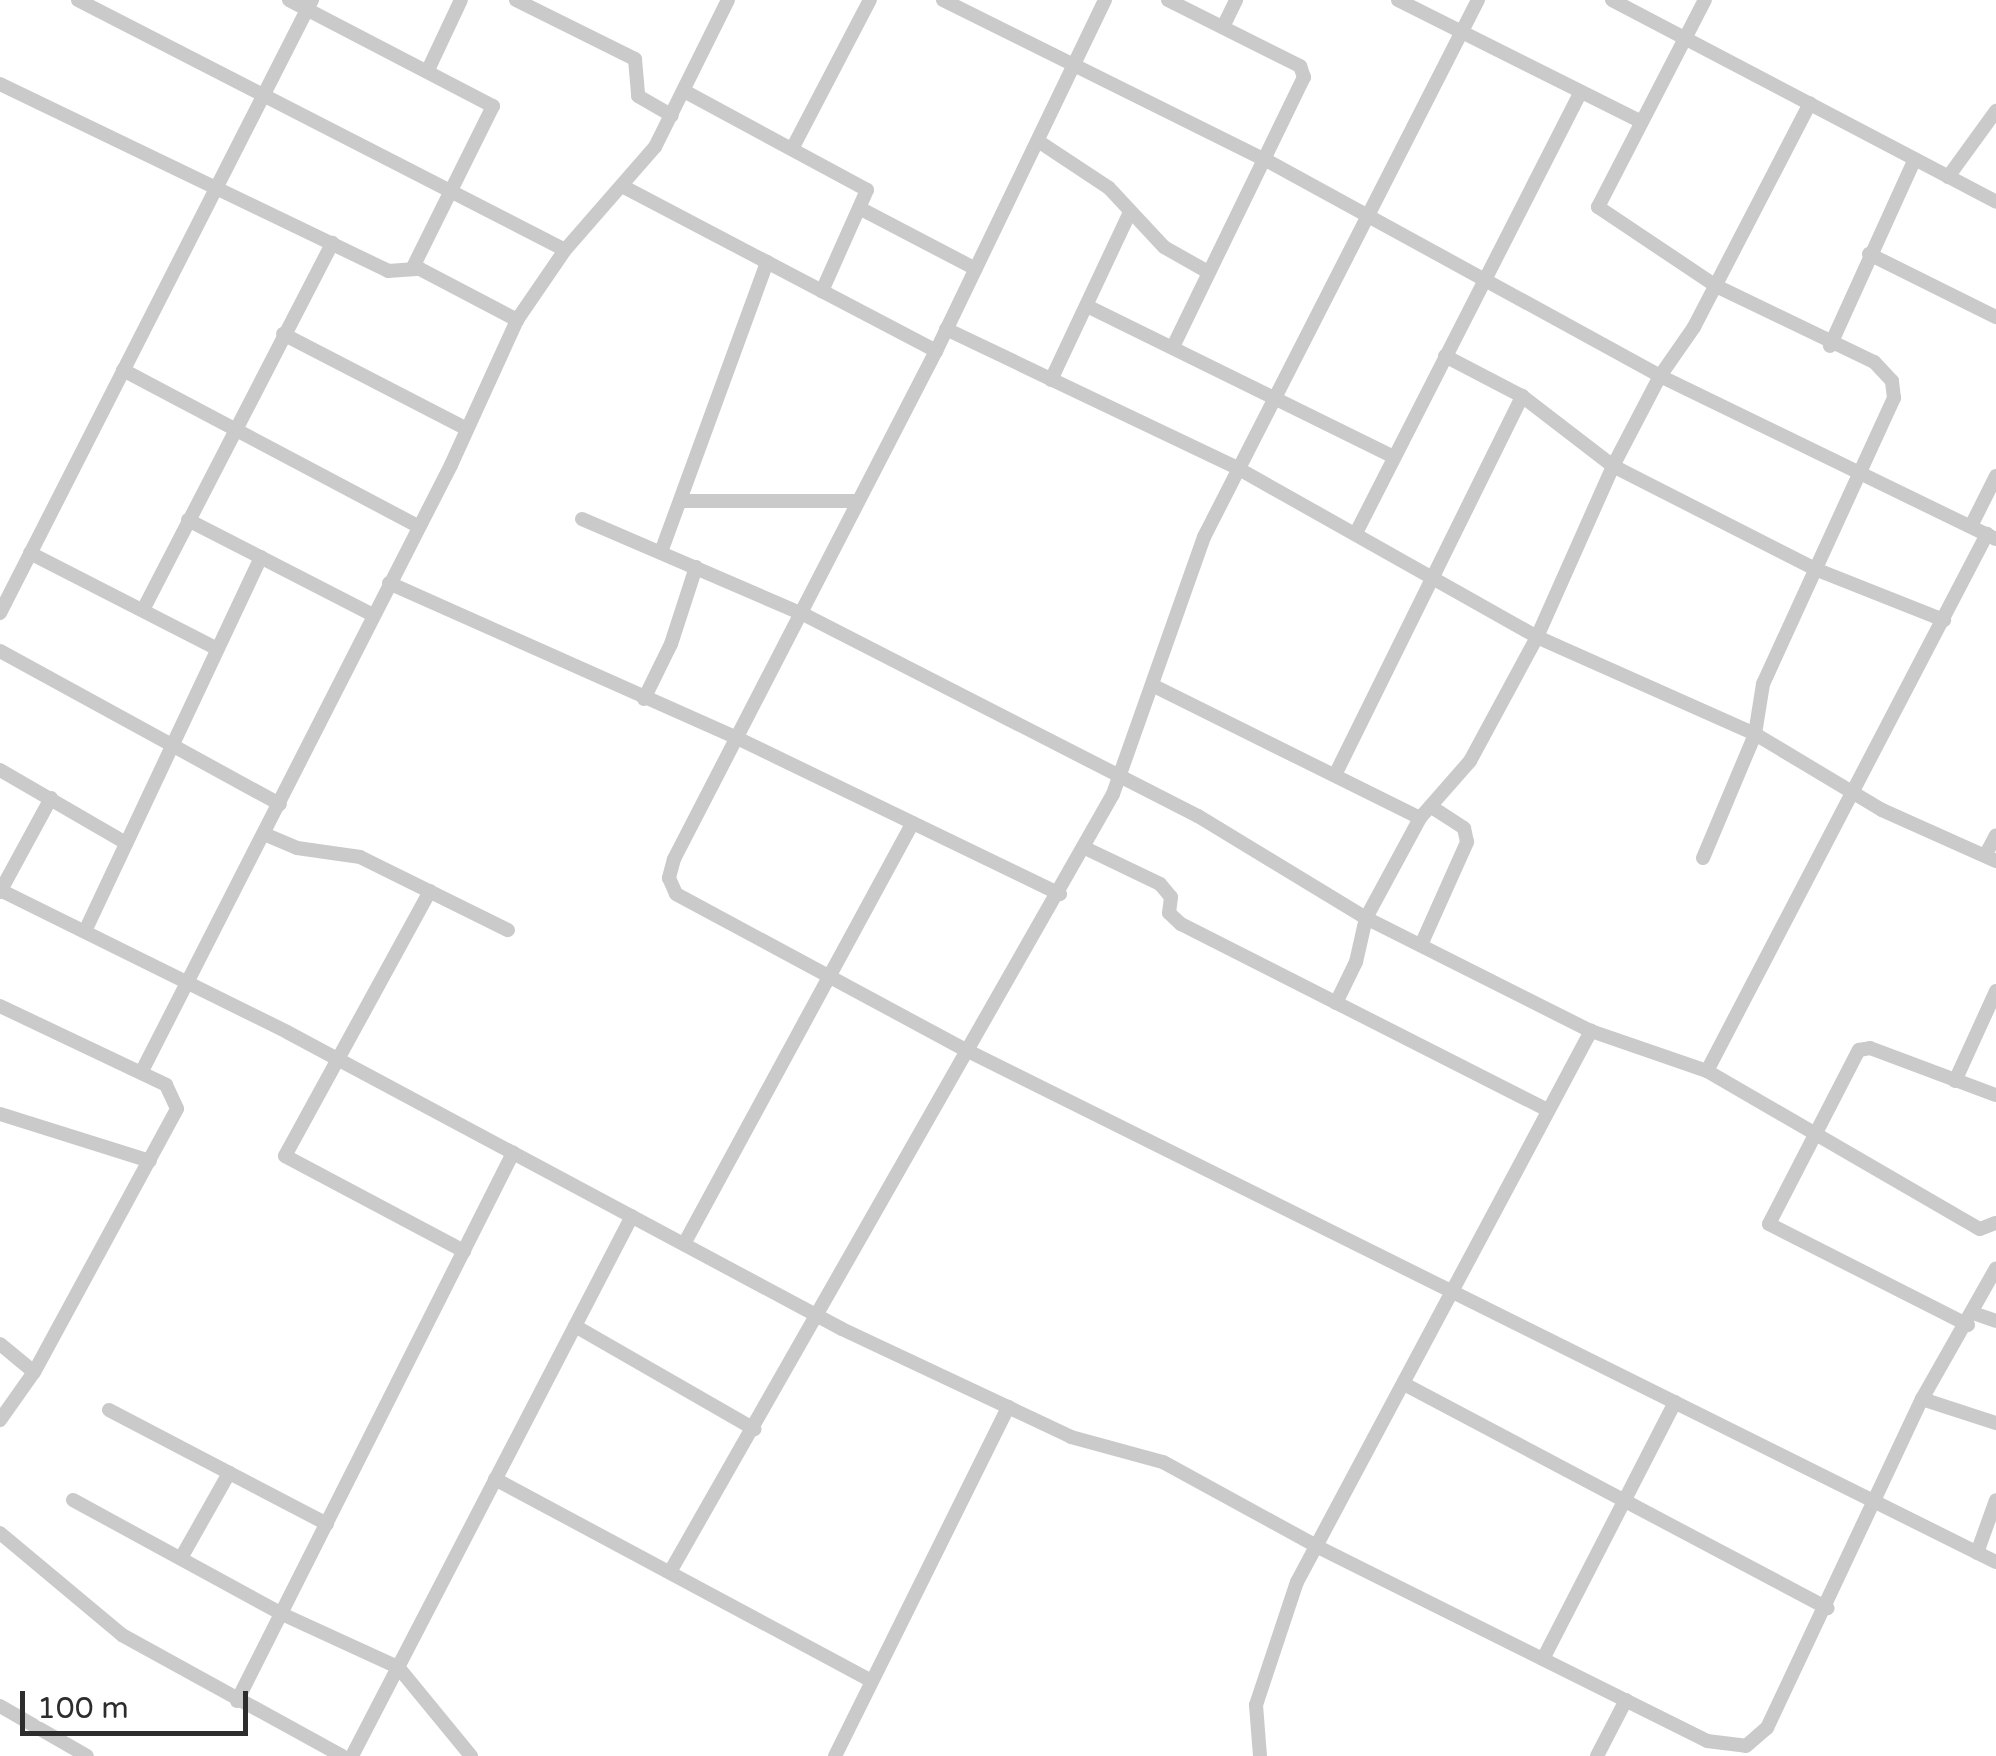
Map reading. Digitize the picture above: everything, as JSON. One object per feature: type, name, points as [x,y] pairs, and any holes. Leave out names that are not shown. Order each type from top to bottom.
[{"type":"street","points":[[78,0],[565,250]]},
{"type":"street","points":[[289,0],[310,5],[495,110],[412,269]]},
{"type":"street","points":[[428,70],[461,0]]},
{"type":"street","points":[[516,0],[635,60],[640,68],[638,96],[672,116]]},
{"type":"street","points":[[142,1072],[419,527],[517,320],[565,250],[622,186],[672,116],[728,0]]},
{"type":"street","points":[[792,149],[870,0]]},
{"type":"street","points":[[943,0],[1264,159],[1368,221],[1660,376],[1861,469],[1992,536],[1707,1071]]},
{"type":"street","points":[[1104,0],[936,351],[803,614],[735,737],[669,878],[689,905],[966,1050],[1996,1562]]},
{"type":"street","points":[[1168,0],[1304,71],[1173,347]]},
{"type":"street","points":[[1222,28],[1236,0]]},
{"type":"street","points":[[1398,0],[1640,122]]},
{"type":"street","points":[[670,1572],[966,1050],[1060,894],[1122,777],[1192,564],[1478,0]]},
{"type":"street","points":[[1612,0],[1996,202]]},
{"type":"street","points":[[1704,858],[1755,734],[1763,684],[1894,389],[1881,367],[1830,346],[1716,286],[1598,207],[1705,0]]},
{"type":"street","points":[[0,613],[310,5]]},
{"type":"street","points":[[0,84],[219,186],[394,274],[412,269],[517,320]]},
{"type":"street","points":[[684,91],[867,190],[863,210],[822,291]]},
{"type":"street","points":[[1356,533],[1580,92]]},
{"type":"street","points":[[1336,1002],[1356,962],[1366,918],[1420,818],[1464,772],[1536,637],[1613,466],[1660,376],[1716,286],[1810,103]]},
{"type":"street","points":[[1948,177],[1996,111]]},
{"type":"street","points":[[1038,141],[1098,179],[1164,248],[1208,272]]},
{"type":"street","points":[[1830,346],[1869,254],[1916,160]]},
{"type":"street","points":[[622,186],[936,351]]},
{"type":"street","points":[[863,210],[976,269]]},
{"type":"street","points":[[1051,380],[1130,212]]},
{"type":"street","points":[[144,608],[233,428],[332,243]]},
{"type":"street","points":[[1869,254],[1996,317]]},
{"type":"street","points":[[661,552],[767,262]]},
{"type":"street","points":[[1087,306],[1394,457]]},
{"type":"street","points":[[946,329],[1238,469],[1536,637],[1755,734],[1854,794],[1991,857],[1996,836]]},
{"type":"street","points":[[283,334],[467,429]]},
{"type":"street","points":[[1445,356],[1522,396],[1613,466],[1815,570],[1944,620]]},
{"type":"street","points":[[123,370],[419,527]]},
{"type":"street","points":[[1335,775],[1522,396]]},
{"type":"street","points":[[1970,526],[1996,476]]},
{"type":"street","points":[[682,501],[858,501]]},
{"type":"street","points":[[582,519],[803,614],[1122,777],[1366,918],[1591,1031],[1707,1071],[1980,1229],[1996,1223]]},
{"type":"street","points":[[188,520],[374,615]]},
{"type":"street","points":[[30,553],[216,648]]},
{"type":"street","points":[[86,929],[261,557]]},
{"type":"street","points":[[644,699],[671,644],[696,567]]},
{"type":"street","points":[[390,582],[735,737],[1060,894]]},
{"type":"street","points":[[0,651],[280,804]]},
{"type":"street","points":[[1154,686],[1420,818]]},
{"type":"street","points":[[0,770],[126,843]]},
{"type":"street","points":[[52,798],[0,891],[86,929],[340,1060],[817,1315],[1072,1438],[1163,1462],[1318,1547],[1707,1740],[1746,1746],[1767,1728],[1828,1608],[1922,1399],[1996,1268]]},
{"type":"street","points":[[1421,945],[1468,842],[1464,828],[1433,808]]},
{"type":"street","points":[[684,1244],[913,824]]},
{"type":"street","points":[[264,834],[297,848],[350,854],[508,930]]},
{"type":"street","points":[[1085,848],[1160,884],[1171,897],[1173,918],[1547,1110]]},
{"type":"street","points":[[430,891],[285,1156],[464,1251]]},
{"type":"street","points":[[1956,1081],[1996,992]]},
{"type":"street","points":[[0,1006],[142,1072],[176,1096],[177,1109],[34,1372],[0,1420]]},
{"type":"street","points":[[1260,1756],[1256,1705],[1298,1582],[1591,1031]]},
{"type":"street","points":[[1996,1095],[1862,1048],[1769,1224],[1970,1319],[1996,1320]]},
{"type":"street","points":[[0,1114],[150,1161]]},
{"type":"street","points":[[236,1701],[513,1153]]},
{"type":"street","points":[[352,1756],[632,1216]]},
{"type":"street","points":[[574,1326],[754,1429]]},
{"type":"street","points":[[0,1344],[34,1372]]},
{"type":"street","points":[[1406,1385],[1627,1498],[1828,1608]]},
{"type":"street","points":[[1922,1399],[1996,1423]]},
{"type":"street","points":[[1543,1659],[1676,1402]]},
{"type":"street","points":[[835,1756],[1008,1408]]},
{"type":"street","points":[[109,1410],[327,1524]]},
{"type":"street","points":[[181,1558],[229,1473]]},
{"type":"street","points":[[495,1479],[870,1680]]},
{"type":"street","points":[[72,1500],[282,1614],[398,1666],[471,1756]]},
{"type":"street","points":[[1977,1553],[1996,1500]]},
{"type":"street","points":[[0,1533],[122,1635],[342,1756]]},
{"type":"street","points":[[1597,1756],[1626,1700]]},
{"type":"street","points":[[0,1706],[84,1755]]}]
